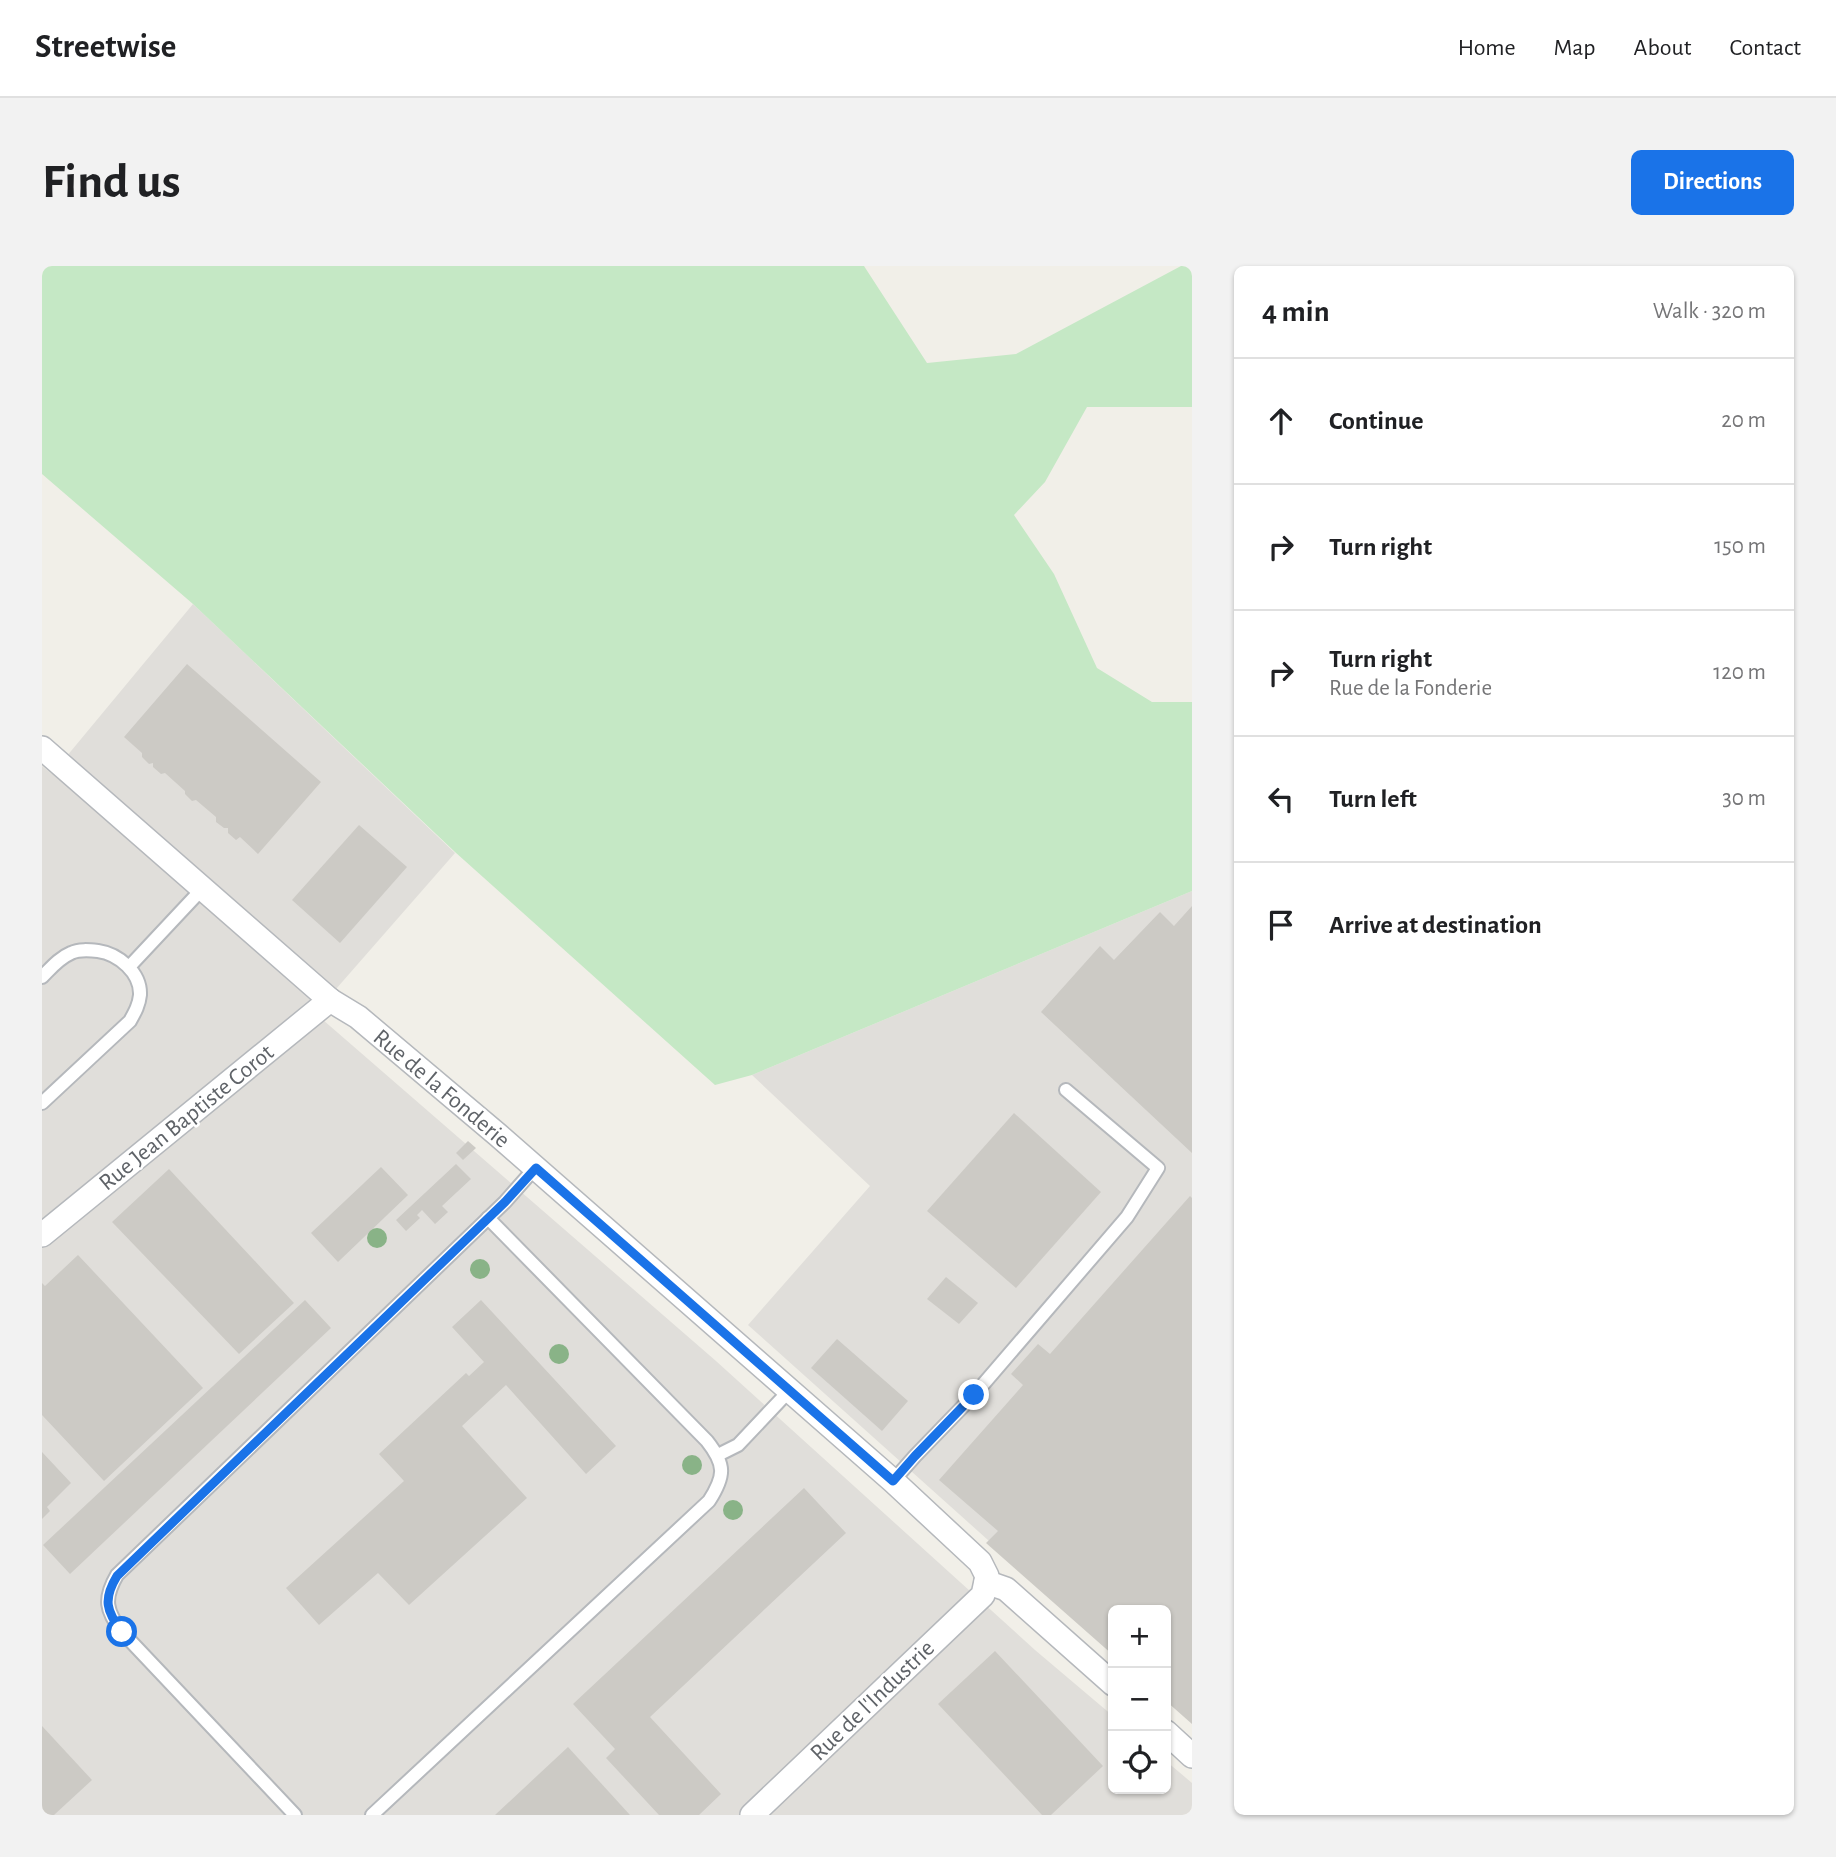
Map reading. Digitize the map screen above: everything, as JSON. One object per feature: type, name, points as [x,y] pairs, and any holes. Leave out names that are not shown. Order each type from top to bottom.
[{"type":"street","name":"Rue de la Fonderie","points":[[42,748],[330,1000],[358,1017],[536,1168],[893,1481],[980,1562],[985,1571],[986,1582]]},
{"type":"street","name":"Rue Jean Baptiste Corot","points":[[42,1235],[330,1000]]},
{"type":"street","points":[[986,1582],[1006,1589],[1108,1680]]},
{"type":"street","name":"Rue de l'Industrie","points":[[752,1815],[983,1595],[986,1582]]},
{"type":"street","points":[[1171,1737],[1192,1756]]},
{"type":"lane","points":[[129,967],[202,888]]},
{"type":"lane","points":[[42,977],[59,960],[73,951],[104,952],[129,967],[138,983],[140,994],[130,1021],[42,1103]]},
{"type":"lane","points":[[893,1481],[974,1395],[1126,1217],[1158,1168],[1066,1090]]},
{"type":"lane","points":[[295,1815],[122,1632],[111,1618],[108,1603],[110,1587],[117,1576],[488,1218],[536,1168]]},
{"type":"lane","points":[[373,1815],[709,1501],[721,1478],[722,1464],[708,1441],[488,1218]]},
{"type":"lane","points":[[718,1455],[738,1445],[789,1391]]},
{"type":"shaded area","points":[[193,604],[455,853],[315,1013],[716,1361],[1035,1650],[1108,1712],[1108,1794],[1171,1794],[1171,1765],[1192,1783],[1192,1815],[42,1815],[42,766],[52,774]]},
{"type":"shaded area","points":[[1192,891],[1192,1722],[1171,1703],[1171,1605],[1108,1605],[1108,1648],[748,1325],[870,1186],[752,1075]]},
{"type":"green space","points":[[42,266],[864,266],[927,363],[1016,354],[1181,266],[1192,266],[1192,407],[1087,407],[1045,482],[1014,515],[1054,574],[1097,668],[1152,702],[1192,702],[1192,891],[752,1075],[715,1085],[455,852],[193,604],[42,474]]},
{"type":"building","points":[[187,664],[321,782],[258,854],[240,837],[236,840],[228,833],[228,828],[216,822],[216,817],[196,800],[192,801],[165,773],[161,774],[153,767],[153,763],[149,764],[142,757],[142,753],[124,737]]},
{"type":"building","points":[[359,825],[407,867],[340,943],[292,900]]},
{"type":"building","points":[[1192,906],[1192,1153],[1041,1012],[1100,946],[1114,960],[1160,912],[1174,926]]},
{"type":"building","points":[[1014,1113],[1101,1192],[1016,1288],[927,1211]]},
{"type":"building","points":[[468,1141],[476,1148],[463,1160],[456,1153]]},
{"type":"building","points":[[456,1164],[471,1179],[442,1206],[448,1212],[435,1224],[422,1210],[417,1215],[420,1218],[406,1231],[396,1220]]},
{"type":"building","points":[[381,1167],[408,1195],[338,1262],[311,1233]]},
{"type":"building","points":[[169,1169],[294,1303],[239,1354],[112,1222]]},
{"type":"building","points":[[1190,1196],[1192,1724],[1171,1705],[1171,1605],[1108,1605],[1108,1651],[986,1543],[998,1531],[939,1480],[1023,1385],[1011,1374],[1038,1344],[1050,1354]]},
{"type":"building","points":[[78,1255],[203,1388],[104,1481],[42,1415],[42,1283],[45,1286]]},
{"type":"building","points":[[946,1277],[978,1303],[959,1324],[927,1299]]},
{"type":"building","points":[[305,1300],[331,1328],[70,1574],[43,1545]]},
{"type":"building","points":[[481,1300],[616,1446],[586,1474],[506,1385],[462,1426],[527,1498],[409,1605],[378,1573],[319,1625],[286,1588],[404,1481],[379,1454],[466,1373],[469,1376],[484,1362],[452,1327]]},
{"type":"building","points":[[837,1339],[908,1401],[882,1431],[811,1368]]},
{"type":"building","points":[[42,1452],[71,1483],[47,1507],[50,1511],[42,1519]]},
{"type":"building","points":[[804,1488],[846,1533],[650,1717],[721,1794],[699,1815],[659,1815],[606,1758],[615,1749],[573,1704]]},
{"type":"building","points":[[995,1651],[1103,1766],[1051,1815],[1042,1815],[938,1704]]},
{"type":"building","points":[[42,1726],[92,1780],[54,1815],[42,1815]]},
{"type":"building","points":[[568,1747],[630,1815],[495,1815]]},
{"type":"route","points":[[122,1632],[111,1618],[108,1603],[110,1587],[117,1576],[505,1202],[536,1168],[893,1481],[974,1395]]}]
